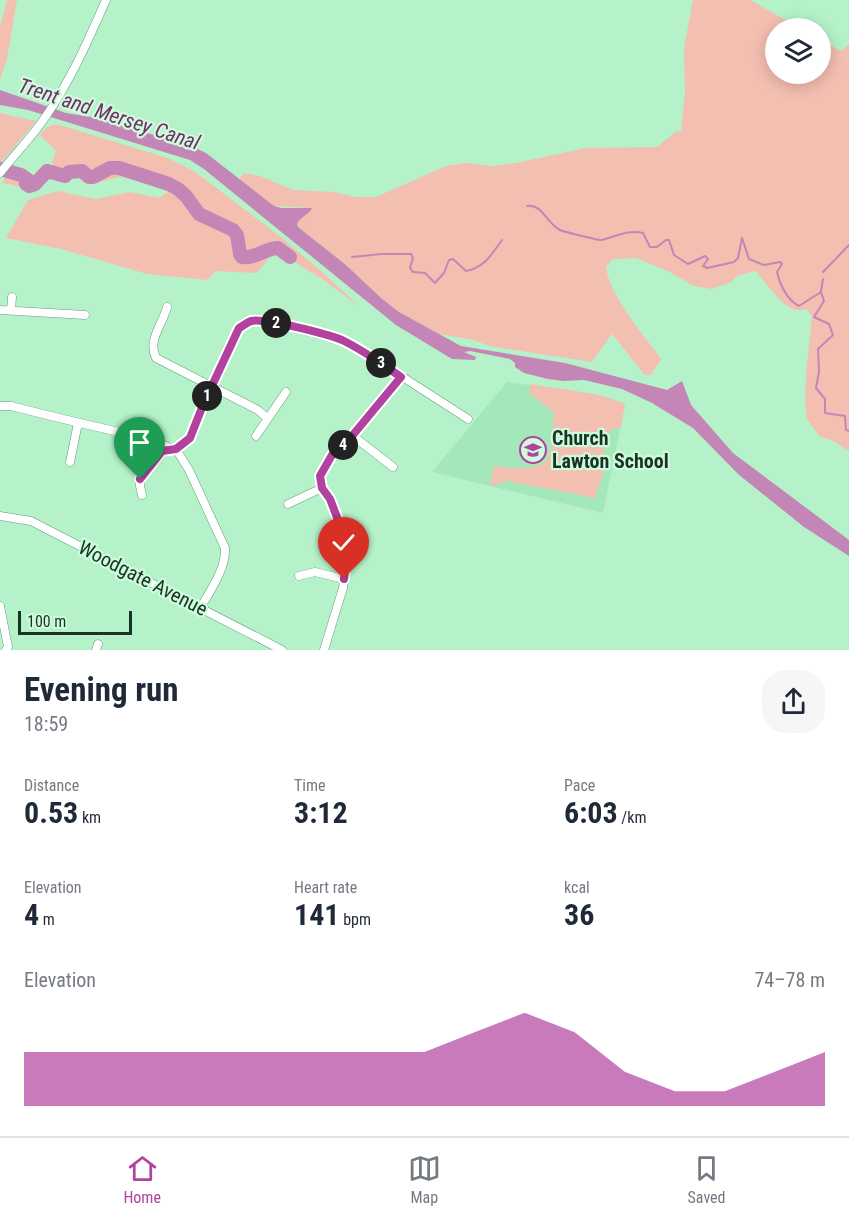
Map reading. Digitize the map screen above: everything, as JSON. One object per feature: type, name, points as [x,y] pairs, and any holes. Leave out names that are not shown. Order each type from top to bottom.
[{"type":"street","points":[[0,173],[43,121],[53,105],[85,50],[106,0]]},
{"type":"street","points":[[11,310],[12,297]]},
{"type":"street","points":[[167,307],[154,340],[153,352],[156,357],[258,410],[267,418]]},
{"type":"street","points":[[0,310],[85,315]]},
{"type":"street","points":[[142,495],[140,485],[143,473],[162,451],[173,449],[190,438],[239,328],[250,321],[267,321],[341,340],[367,354],[468,419]]},
{"type":"street","points":[[324,650],[344,579],[346,562],[343,533],[330,499],[322,488],[320,476],[332,455],[352,436],[401,377]]},
{"type":"street","points":[[256,436],[286,392]]},
{"type":"street","points":[[0,406],[11,406],[158,441],[173,449],[189,470],[225,548],[225,561],[201,607]]},
{"type":"street","points":[[70,462],[78,423]]},
{"type":"street","points":[[352,436],[393,467]]},
{"type":"street","points":[[288,504],[322,488]]},
{"type":"street","name":"Woodgate Avenue","points":[[0,516],[31,520],[282,650]]},
{"type":"street","points":[[299,576],[315,572],[344,579]]},
{"type":"street","points":[[0,606],[8,646],[6,650]]},
{"type":"shaded area","points":[[7,0],[17,0],[7,59],[0,79],[0,26]]},
{"type":"shaded area","points":[[693,0],[750,0],[782,18],[765,18],[765,84],[831,84],[831,46],[841,51],[849,44],[849,451],[832,440],[820,437],[807,419],[806,373],[812,316],[806,309],[799,310],[785,304],[755,271],[737,276],[731,282],[712,289],[694,286],[668,271],[636,258],[613,259],[606,267],[613,290],[661,359],[651,375],[645,375],[612,334],[592,362],[489,346],[474,340],[439,334],[399,312],[346,265],[298,227],[296,224],[312,208],[274,206],[239,180],[244,173],[260,176],[293,190],[376,197],[446,166],[466,163],[493,166],[586,148],[657,147],[677,131],[681,132],[685,92],[684,48]]},
{"type":"shaded area","points":[[0,90],[66,113],[91,117],[189,145],[206,153],[274,206],[312,208],[298,222],[298,227],[346,265],[399,312],[461,346],[565,363],[667,390],[682,381],[691,405],[733,453],[849,540],[849,556],[804,527],[738,474],[693,428],[652,403],[622,389],[584,380],[563,381],[524,373],[515,367],[515,363],[510,359],[470,351],[464,352],[476,357],[475,360],[452,359],[396,325],[190,160],[28,110],[0,105]]},
{"type":"shaded area","points":[[0,113],[36,121],[0,164]]},
{"type":"shaded area","points":[[56,124],[168,158],[194,171],[277,234],[360,307],[322,279],[275,250],[257,273],[215,271],[208,280],[147,274],[61,249],[6,238],[28,200],[58,191],[95,199],[130,192],[159,198],[168,192],[144,181],[124,177],[86,184],[77,177],[57,180],[52,178],[33,187],[2,183],[9,170],[31,177],[39,177],[43,173],[56,170],[52,163],[56,150],[39,135],[48,127]]},
{"type":"shaded area","name":"Church Lawton School","points":[[507,382],[593,394],[625,404],[603,513],[432,472]]},
{"type":"shaded area","points":[[531,384],[591,394],[625,404],[621,428],[611,429],[604,448],[604,470],[595,498],[508,481],[490,486],[494,466],[519,468],[537,466],[544,464],[551,451],[554,412],[529,393]]},
{"type":"waterway","points":[[0,169],[21,175],[28,180],[26,184],[29,186],[35,184],[47,171],[65,176],[69,172],[82,171],[89,177],[93,177],[110,168],[119,168],[178,189],[199,214],[233,230],[237,235],[242,257],[278,248],[290,257]]},
{"type":"waterway","points":[[527,206],[537,208],[560,230],[581,236],[601,240],[637,232],[643,233],[650,247],[657,247],[669,240],[674,255],[688,264],[705,256],[708,259],[703,266],[707,268],[734,262],[738,258],[742,238],[749,259],[764,265],[780,262],[782,264],[777,272],[780,282],[788,296],[799,306],[821,292],[824,301],[814,317],[829,324],[833,335],[818,349],[819,372],[816,388],[825,399],[825,413],[845,416],[846,430],[849,431]]},
{"type":"waterway","points":[[352,257],[411,254],[413,258],[410,268],[413,272],[425,273],[435,283],[444,273],[449,260],[453,259],[466,271],[478,267],[487,260],[502,240]]},
{"type":"waterway","points":[[823,272],[849,245]]},
{"type":"waterway","points":[[821,291],[823,279]]},
{"type":"place","name":"Church Lawton School","points":[[533,450]]},
{"type":"route","points":[[140,479],[162,451],[176,449],[190,438],[219,370],[239,328],[244,324],[250,321],[267,321],[341,340],[401,377],[352,436],[332,455],[320,476],[322,488],[330,499],[343,533],[346,562],[344,579]]},
{"type":"water label","name":"Trent and Mersey Canal","points":[[109,114]]}]
